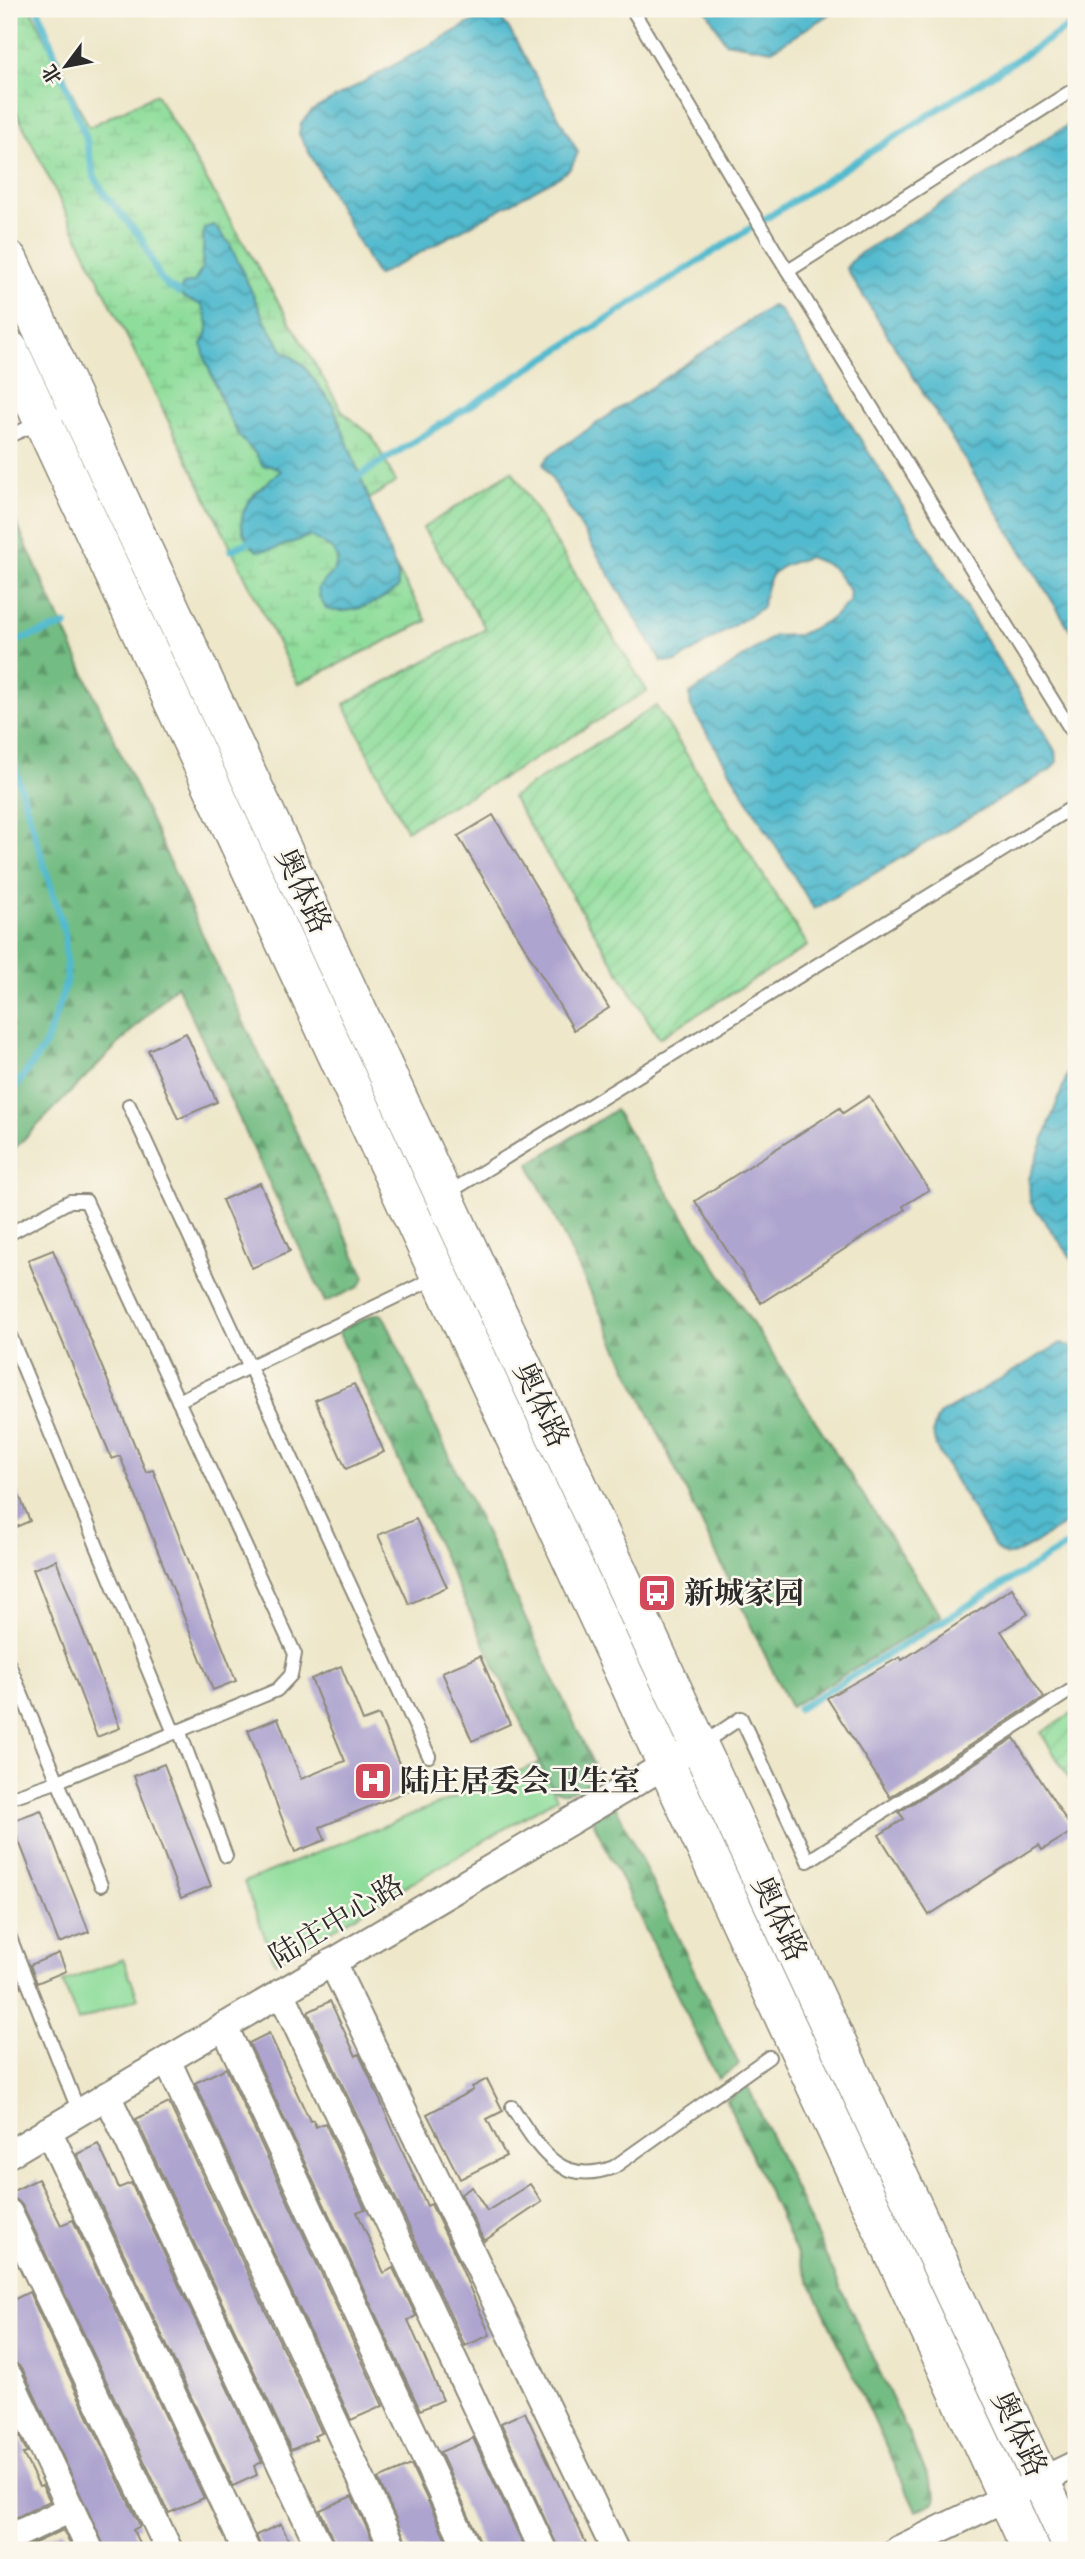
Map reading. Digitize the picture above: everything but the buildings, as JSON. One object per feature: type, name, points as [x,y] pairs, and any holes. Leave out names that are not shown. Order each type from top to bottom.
[{"type":"main road","name":"奥体路","points":[[9,260],[444,1195],[457,1268],[667,1764],[1031,2550]]},
{"type":"main road","name":"奥体路","points":[[9,349],[457,1268],[699,1746],[1073,2550]]},
{"type":"street","name":"陆庄中心路","points":[[9,2154],[699,1746]]},
{"type":"street","points":[[332,1962],[615,2550]]},
{"type":"street","points":[[281,1992],[543,2550]]},
{"type":"street","points":[[224,2026],[468,2550]]},
{"type":"street","points":[[167,2060],[394,2550]]},
{"type":"street","points":[[107,2095],[321,2550]]},
{"type":"street","points":[[48,2130],[246,2550]]},
{"type":"street","points":[[9,2213],[169,2550]]},
{"type":"street","points":[[9,2377],[90,2550]]},
{"type":"street","points":[[897,2550],[1076,2464]]},
{"type":"street","points":[[9,2538],[71,2509]]},
{"type":"lane","points":[[632,9],[776,252],[1076,738]]},
{"type":"lane","points":[[788,271],[1076,88]]},
{"type":"lane","points":[[9,436],[78,406]]},
{"type":"lane","points":[[444,1195],[1076,805]]},
{"type":"lane","points":[[129,1105],[429,1756]]},
{"type":"lane","points":[[9,1234],[70,1200],[86,1201],[295,1654],[291,1675],[277,1690],[56,1782],[9,1798]]},
{"type":"lane","points":[[178,1401],[457,1268]]},
{"type":"lane","points":[[9,1332],[177,1731],[226,1856]]},
{"type":"lane","points":[[9,1664],[101,1885]]},
{"type":"lane","points":[[699,1746],[741,1718],[807,1861],[1076,1687]]},
{"type":"lane","points":[[9,1935],[79,2112]]},
{"type":"lane","points":[[512,2106],[540,2149],[551,2159],[573,2171],[591,2174],[614,2167],[769,2057]]},
{"type":"green space","points":[[9,9],[31,9],[89,127],[156,94],[343,412],[372,436],[396,482],[360,505],[427,621],[298,684],[9,97]]},
{"type":"green space","points":[[512,471],[647,691],[508,775],[406,830],[344,704],[486,629],[423,528]]},
{"type":"green space","points":[[9,507],[210,951],[365,1277],[359,1287],[325,1302],[177,985],[9,1154]]},
{"type":"green space","points":[[656,706],[808,946],[659,1038],[512,797]]},
{"type":"green space","points":[[615,1110],[941,1616],[790,1707],[529,1164]]},
{"type":"green space","points":[[375,1314],[381,1314],[385,1319],[599,1776],[573,1791],[560,1792],[549,1782],[338,1331]]},
{"type":"green space","points":[[1072,1713],[1076,1719],[1076,1789],[1041,1733]]},
{"type":"green space","points":[[540,1763],[557,1798],[275,1963],[244,1882]]},
{"type":"green space","points":[[614,1803],[739,2065],[718,2079],[591,1817]]},
{"type":"green space","points":[[123,1959],[138,1998],[78,2021],[63,1982]]},
{"type":"green space","points":[[748,2087],[936,2494],[935,2502],[916,2511],[726,2100]]},
{"type":"water","points":[[706,9],[830,9],[831,13],[772,50],[725,42]]},
{"type":"water","points":[[488,16],[499,18],[508,27],[578,152],[571,168],[559,177],[377,276],[299,134],[301,123],[313,110],[470,23]]},
{"type":"water","points":[[1076,120],[1076,639],[846,268],[856,256]]},
{"type":"water","points":[[214,225],[230,244],[265,321],[283,350],[303,365],[333,405],[398,575],[398,588],[364,607],[345,611],[326,609],[318,588],[333,572],[338,560],[332,549],[310,536],[274,549],[257,551],[242,528],[242,517],[252,497],[281,471],[273,466],[263,466],[239,436],[205,359],[202,344],[208,325],[202,305],[184,298],[179,292],[184,284],[194,282],[202,269],[204,228]]},
{"type":"water","points":[[772,306],[779,309],[1056,752],[1057,762],[1050,770],[814,909],[691,707],[690,694],[774,636],[799,635],[830,620],[849,602],[850,591],[831,566],[809,557],[788,564],[771,577],[763,607],[676,662],[662,662],[543,464],[550,455]]},
{"type":"water","points":[[1076,1051],[1076,1264],[1030,1201],[1029,1179]]},
{"type":"water","points":[[1061,1343],[1071,1347],[1076,1355],[1076,1517],[1022,1550],[1006,1555],[994,1546],[937,1449],[934,1428],[939,1415]]},
{"type":"waterway","points":[[38,9],[86,138],[94,176],[105,195],[142,239],[160,278],[179,292]]},
{"type":"waterway","points":[[353,480],[1076,22]]},
{"type":"waterway","points":[[231,550],[256,539]]},
{"type":"waterway","points":[[9,643],[66,625]]},
{"type":"waterway","points":[[9,748],[65,934],[67,980],[46,1044],[9,1097]]},
{"type":"waterway","points":[[798,1709],[1076,1540]]},
{"type":"place","name":"新城家园","points":[[657,1593]]},
{"type":"place","name":"陆庄居委会卫生室","points":[[373,1781]]}]
